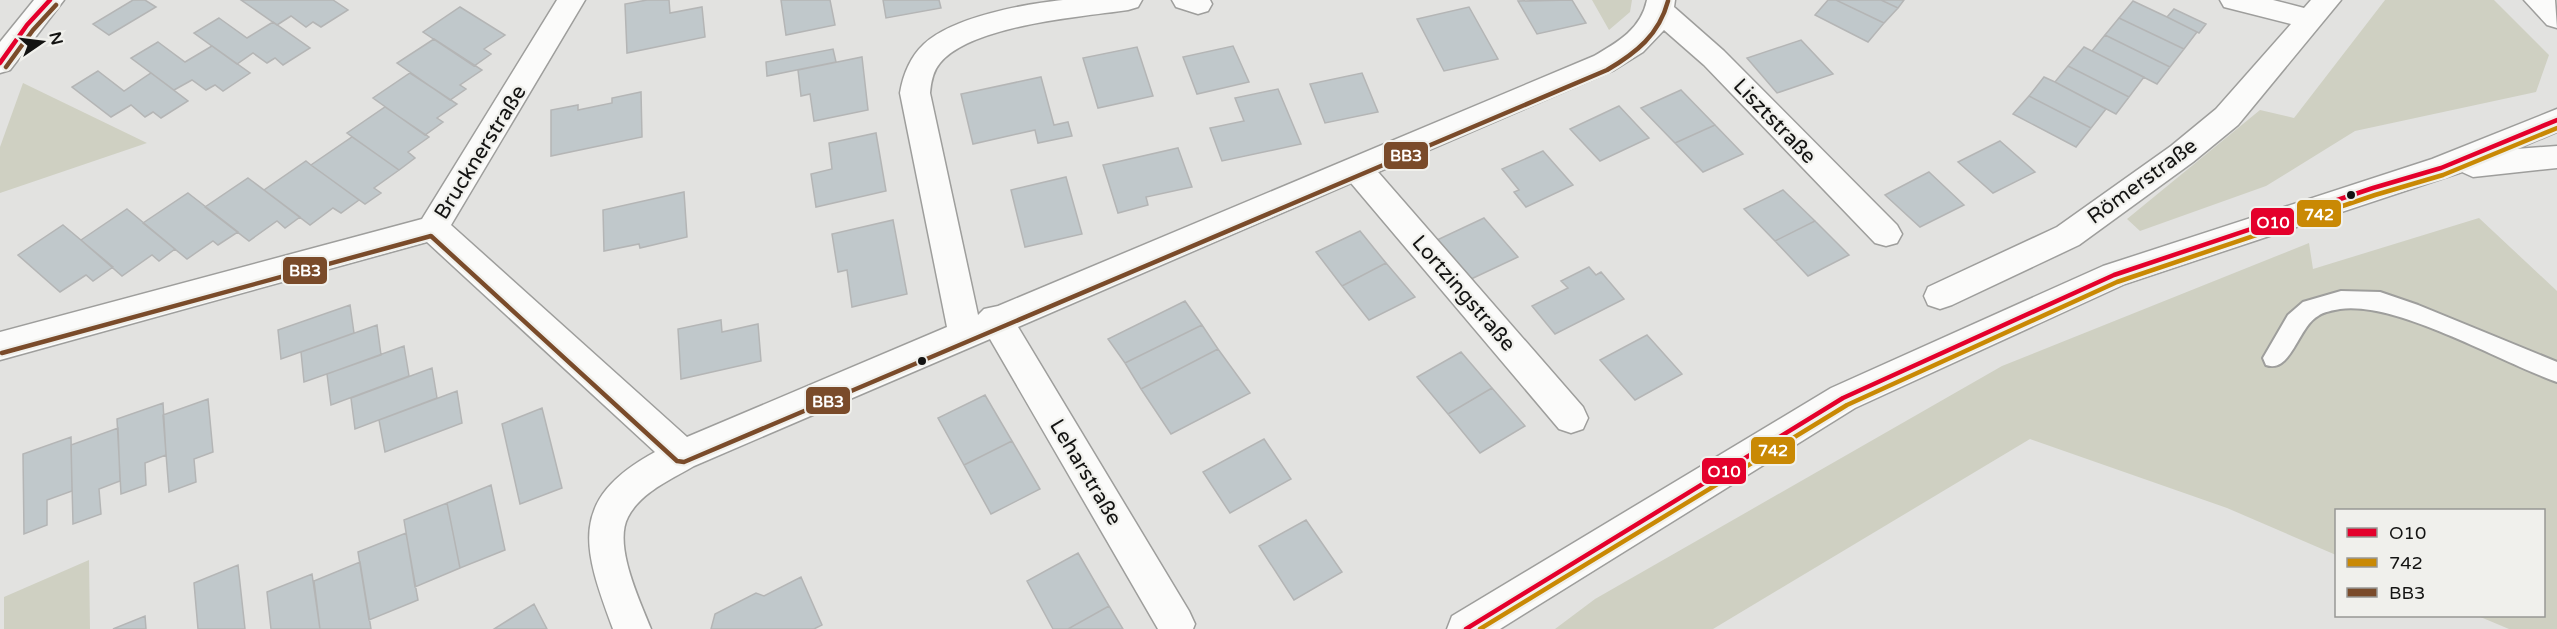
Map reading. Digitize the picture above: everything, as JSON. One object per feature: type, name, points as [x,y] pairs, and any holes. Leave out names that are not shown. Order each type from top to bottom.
[{"type":"street","points":[[0,63],[27,25],[50,0]]},
{"type":"street","name":"Brucknerstraße","points":[[0,346],[433,228],[572,0]]},
{"type":"street","points":[[965,333],[915,93],[920,69],[940,45],[967,31],[1128,0]]},
{"type":"street","name":"Römerstraße","points":[[2234,0],[2318,10]]},
{"type":"street","points":[[2538,0],[2557,18]]},
{"type":"street","points":[[632,629],[610,574],[605,550],[605,526],[626,490],[652,469],[682,454],[965,333],[1604,63],[1635,45],[1651,28],[1661,6]]},
{"type":"street","name":"Lisztstraße","points":[[1661,6],[1886,234]]},
{"type":"street","name":"Römerstraße","points":[[1940,296],[2068,236],[2182,154],[2227,117],[2318,10]]},
{"type":"street","points":[[1466,629],[1843,398],[2114,275],[2373,188],[2441,168],[2557,120]]},
{"type":"street","points":[[2441,168],[2557,158]]},
{"type":"street","name":"Lortzingstraße","points":[[1357,169],[1571,418]]},
{"type":"street","points":[[433,228],[682,454]]},
{"type":"street","name":"Leharstraße","points":[[996,320],[1176,624]]},
{"type":"lane","points":[[2274,358],[2296,322],[2311,308],[2341,300],[2380,301],[2410,310],[2557,372]]},
{"type":"shaded area","points":[[1592,0],[1632,0],[1630,12],[1609,30]]},
{"type":"shaded area","points":[[2385,0],[2494,0],[2549,55],[2536,92],[2355,131],[2266,186],[2140,231],[2127,219],[2260,110],[2294,118]]},
{"type":"shaded area","points":[[23,83],[147,143],[0,193],[0,147]]},
{"type":"shaded area","points":[[2479,218],[2557,291],[2557,629],[2509,629],[2480,617],[2545,617],[2545,509],[2335,509],[2335,555],[2227,508],[2030,439],[1713,629],[1555,629],[1595,599],[2002,366],[2309,243],[2313,269]]},
{"type":"shaded area","points":[[89,560],[90,629],[4,629],[4,597]]},
{"type":"building","points":[[133,0],[145,0],[156,7],[109,35],[93,24]]},
{"type":"building","points":[[241,0],[333,0],[348,10],[321,27],[313,22],[306,27],[291,16],[277,25]]},
{"type":"building","points":[[647,0],[669,0],[670,13],[702,7],[705,37],[627,53],[625,4]]},
{"type":"building","points":[[781,0],[830,0],[835,25],[786,35]]},
{"type":"building","points":[[883,0],[939,0],[941,8],[886,18]]},
{"type":"building","points":[[1572,0],[1586,23],[1537,34],[1518,1]]},
{"type":"building","points":[[1828,0],[1836,0],[1884,23],[1868,42],[1815,15]]},
{"type":"building","points":[[1836,0],[1881,0],[1898,8],[1884,23]]},
{"type":"building","points":[[1881,0],[1904,0],[1898,8]]},
{"type":"building","points":[[2133,1],[2197,32],[2184,49],[2119,18]]},
{"type":"building","points":[[460,7],[505,35],[484,49],[491,54],[474,66],[423,32]]},
{"type":"building","points":[[1469,7],[1498,59],[1444,71],[1417,19]]},
{"type":"building","points":[[2174,9],[2206,24],[2199,33],[2167,17]]},
{"type":"building","points":[[219,18],[247,38],[273,22],[310,48],[283,65],[275,58],[267,63],[253,53],[237,64],[194,33]]},
{"type":"building","points":[[2119,18],[2184,49],[2170,67],[2105,35]]},
{"type":"building","points":[[2105,35],[2170,67],[2157,84],[2092,51]]},
{"type":"building","points":[[434,39],[482,70],[460,85],[466,89],[450,100],[397,63]]},
{"type":"building","points":[[1801,40],[1833,74],[1777,93],[1747,58]]},
{"type":"building","points":[[158,42],[185,62],[212,46],[250,73],[223,91],[215,85],[206,90],[192,80],[174,90],[131,58]]},
{"type":"building","points":[[1233,46],[1249,82],[1197,94],[1183,57]]},
{"type":"building","points":[[1137,47],[1153,96],[1098,108],[1083,58]]},
{"type":"building","points":[[2084,47],[2144,77],[2129,97],[2068,66]]},
{"type":"building","points":[[833,49],[836,62],[767,76],[766,62]]},
{"type":"building","points":[[862,57],[868,110],[814,121],[810,94],[801,96],[798,70]]},
{"type":"building","points":[[2068,66],[2129,97],[2116,114],[2055,82]]},
{"type":"building","points":[[98,71],[124,91],[151,73],[188,101],[161,118],[153,112],[145,117],[131,105],[111,117],[72,87]]},
{"type":"building","points":[[410,73],[457,104],[437,118],[443,122],[425,135],[373,98]]},
{"type":"building","points":[[1362,73],[1378,112],[1325,123],[1310,84]]},
{"type":"building","points":[[1041,77],[1054,125],[1068,122],[1072,136],[1038,143],[1035,130],[973,144],[961,94]]},
{"type":"building","points":[[2044,77],[2106,109],[2091,128],[2029,96]]},
{"type":"building","points":[[1278,89],[1301,144],[1222,161],[1210,128],[1244,121],[1235,98]]},
{"type":"building","points":[[1681,90],[1715,125],[1675,143],[1641,108]]},
{"type":"building","points":[[641,92],[642,137],[551,156],[551,110],[578,105],[578,110],[612,103],[612,98]]},
{"type":"building","points":[[2029,96],[2091,128],[2076,147],[2013,114]]},
{"type":"building","points":[[1619,106],[1649,138],[1600,161],[1570,129]]},
{"type":"building","points":[[385,107],[429,137],[408,152],[415,158],[399,170],[347,133]]},
{"type":"building","points":[[1715,125],[1743,154],[1703,172],[1675,143]]},
{"type":"building","points":[[876,133],[886,191],[816,207],[811,174],[832,169],[829,143]]},
{"type":"building","points":[[352,137],[399,170],[374,188],[381,193],[365,204],[311,165]]},
{"type":"building","points":[[2000,141],[2035,172],[1993,193],[1958,162]]},
{"type":"building","points":[[1178,148],[1192,187],[1146,197],[1148,205],[1118,213],[1103,165]]},
{"type":"building","points":[[1543,151],[1573,185],[1526,207],[1514,192],[1519,190],[1502,169]]},
{"type":"building","points":[[306,161],[359,200],[341,213],[333,208],[310,225],[264,190]]},
{"type":"building","points":[[1929,172],[1964,205],[1920,227],[1885,195]]},
{"type":"building","points":[[1066,177],[1082,234],[1025,247],[1011,190]]},
{"type":"building","points":[[248,178],[300,217],[285,228],[277,221],[249,241],[205,207]]},
{"type":"building","points":[[1783,190],[1815,221],[1775,241],[1744,209]]},
{"type":"building","points":[[684,192],[687,237],[640,248],[639,244],[604,251],[603,210]]},
{"type":"building","points":[[188,193],[238,232],[218,245],[213,241],[187,259],[143,223]]},
{"type":"building","points":[[127,209],[175,249],[159,261],[152,255],[122,276],[81,240]]},
{"type":"building","points":[[1484,218],[1518,257],[1469,280],[1437,240]]},
{"type":"building","points":[[893,220],[907,294],[852,307],[847,270],[838,272],[832,234]]},
{"type":"building","points":[[1815,221],[1849,255],[1808,276],[1775,241]]},
{"type":"building","points":[[63,225],[113,267],[93,281],[86,275],[60,292],[18,255]]},
{"type":"building","points":[[1360,231],[1386,263],[1342,286],[1316,252]]},
{"type":"building","points":[[1386,263],[1415,297],[1369,320],[1342,286]]},
{"type":"building","points":[[1589,267],[1596,275],[1601,272],[1624,299],[1555,334],[1532,306],[1568,288],[1561,281]]},
{"type":"building","points":[[1185,301],[1202,325],[1125,363],[1108,339]]},
{"type":"building","points":[[350,305],[354,333],[281,359],[278,330]]},
{"type":"building","points":[[721,320],[722,332],[758,324],[761,361],[681,379],[678,329]]},
{"type":"building","points":[[377,325],[381,355],[304,382],[301,352]]},
{"type":"building","points":[[1202,325],[1218,349],[1141,389],[1125,363]]},
{"type":"building","points":[[1647,335],[1682,374],[1635,400],[1600,360]]},
{"type":"building","points":[[404,346],[409,376],[331,405],[327,374]]},
{"type":"building","points":[[1218,349],[1250,393],[1171,434],[1141,389]]},
{"type":"building","points":[[1461,352],[1492,388],[1448,414],[1417,377]]},
{"type":"building","points":[[432,368],[437,398],[355,429],[351,398]]},
{"type":"building","points":[[1492,388],[1525,426],[1480,453],[1448,414]]},
{"type":"building","points":[[457,391],[462,423],[385,452],[379,420]]},
{"type":"building","points":[[985,395],[1012,441],[964,465],[938,418]]},
{"type":"building","points":[[208,399],[213,452],[194,459],[196,482],[169,492],[163,415]]},
{"type":"building","points":[[163,403],[166,455],[145,463],[146,485],[121,494],[117,419]]},
{"type":"building","points":[[542,408],[562,488],[520,504],[502,424]]},
{"type":"building","points":[[118,428],[120,481],[99,489],[101,514],[73,524],[71,445]]},
{"type":"building","points":[[71,437],[72,491],[47,500],[47,525],[24,534],[23,454]]},
{"type":"building","points":[[1264,439],[1291,479],[1230,513],[1203,472]]},
{"type":"building","points":[[1012,441],[1040,489],[991,514],[964,465]]},
{"type":"building","points":[[491,485],[505,550],[460,568],[447,503]]},
{"type":"building","points":[[447,503],[460,568],[415,587],[404,520]]},
{"type":"building","points":[[1306,520],[1342,572],[1294,600],[1259,546]]},
{"type":"building","points":[[406,533],[418,600],[369,620],[358,552]]},
{"type":"building","points":[[1078,553],[1109,606],[1068,629],[1053,629],[1027,581]]},
{"type":"building","points":[[360,562],[371,629],[320,629],[314,581]]},
{"type":"building","points":[[238,565],[245,629],[198,629],[194,583]]},
{"type":"building","points":[[312,574],[320,629],[271,629],[267,592]]},
{"type":"building","points":[[801,577],[822,625],[814,629],[711,629],[715,614],[756,593],[764,596]]},
{"type":"building","points":[[534,604],[547,629],[494,629]]},
{"type":"building","points":[[1109,606],[1123,629],[1068,629]]},
{"type":"building","points":[[145,616],[146,629],[113,629]]},
{"type":"transit line","name":"O10","points":[[0,63],[27,25],[50,0]]},
{"type":"transit line","name":"BB3","points":[[2,353],[431,236],[677,461],[684,462],[1607,70],[1628,57],[1654,34],[1665,13],[1668,1]]},
{"type":"transit line","name":"BB3","points":[[6,67],[33,30],[56,5]]},
{"type":"transit line","name":"O10","points":[[1466,629],[1843,398],[2114,275],[2373,188],[2441,168],[2557,120]]},
{"type":"transit line","name":"742","points":[[1480,629],[1847,405],[2117,282],[2375,195],[2443,175],[2557,128]]}]
